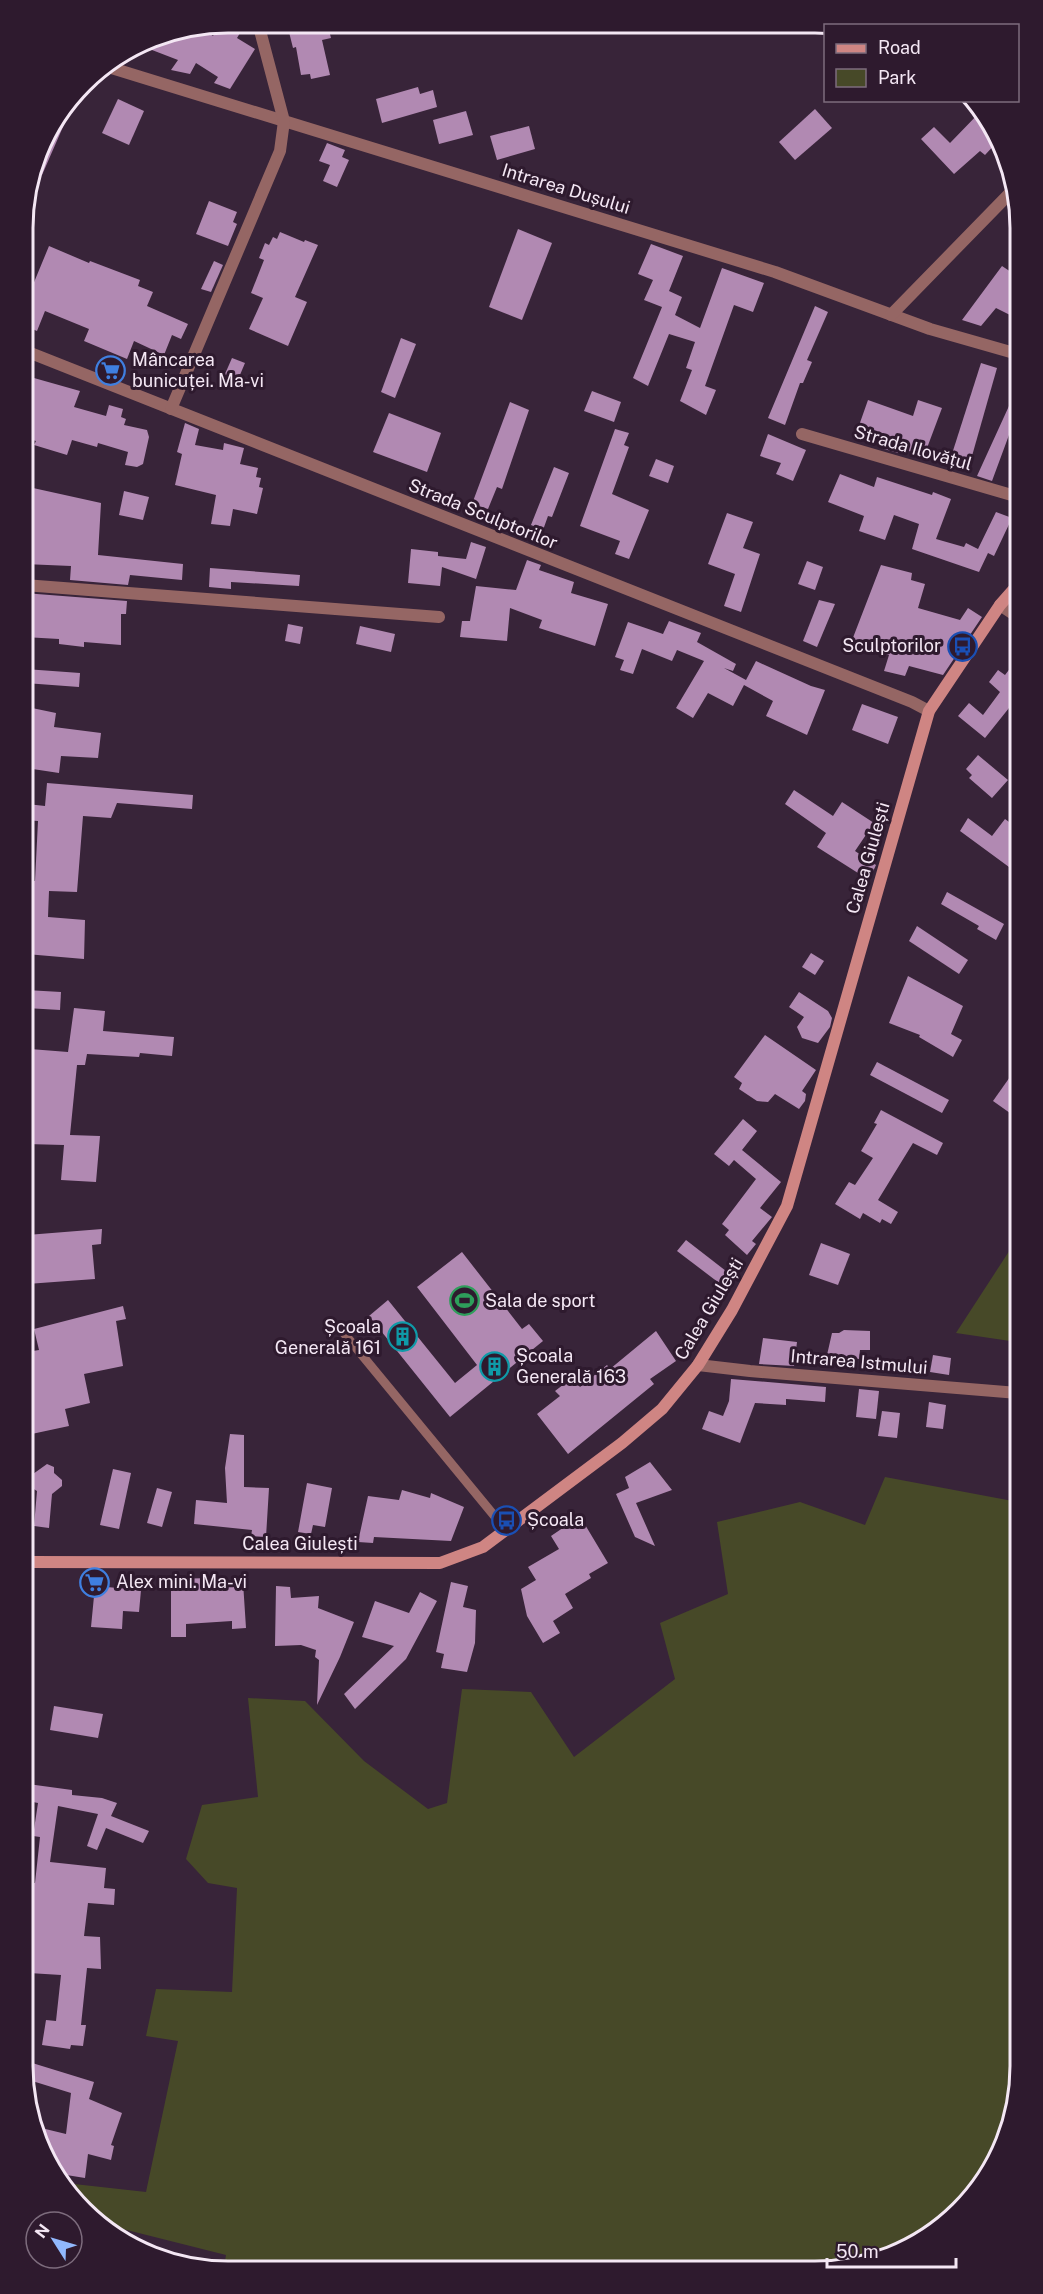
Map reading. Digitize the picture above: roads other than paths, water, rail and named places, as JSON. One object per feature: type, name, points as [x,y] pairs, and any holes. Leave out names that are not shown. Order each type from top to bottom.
[{"type":"main road","name":"Calea Giulești","points":[[33,1562],[440,1563],[483,1547],[622,1443],[662,1409],[698,1365],[738,1300],[787,1206],[929,711],[1010,594]]},
{"type":"street","points":[[171,409],[280,151],[285,121],[261,33]]},
{"type":"street","name":"Intrarea Dușului","points":[[116,69],[775,272],[930,329],[1010,352]]},
{"type":"street","points":[[891,315],[1007,196]]},
{"type":"street","name":"Strada Sculptorilor","points":[[33,354],[890,693],[929,711]]},
{"type":"street","name":"Strada Ilovățul","points":[[802,434],[1010,495]]},
{"type":"street","points":[[33,586],[439,617]]},
{"type":"street","points":[[1000,605],[1010,612]]},
{"type":"street","name":"Intrarea Istmului","points":[[698,1365],[1010,1392]]},
{"type":"lane","points":[[338,1326],[506,1530]]},
{"type":"place","name":"Mâncarea bunicuței. Ma-vi","points":[[111,370]]},
{"type":"place","name":"Sculptorilor","points":[[962,646]]},
{"type":"place","name":"Sala de sport","points":[[464,1301]]},
{"type":"place","name":"Școala Generală 161","points":[[402,1337]]},
{"type":"place","name":"Școala Generală 163","points":[[495,1366]]},
{"type":"place","name":"Școala","points":[[506,1520]]},
{"type":"place","name":"Alex mini. Ma-vi","points":[[95,1582]]}]
